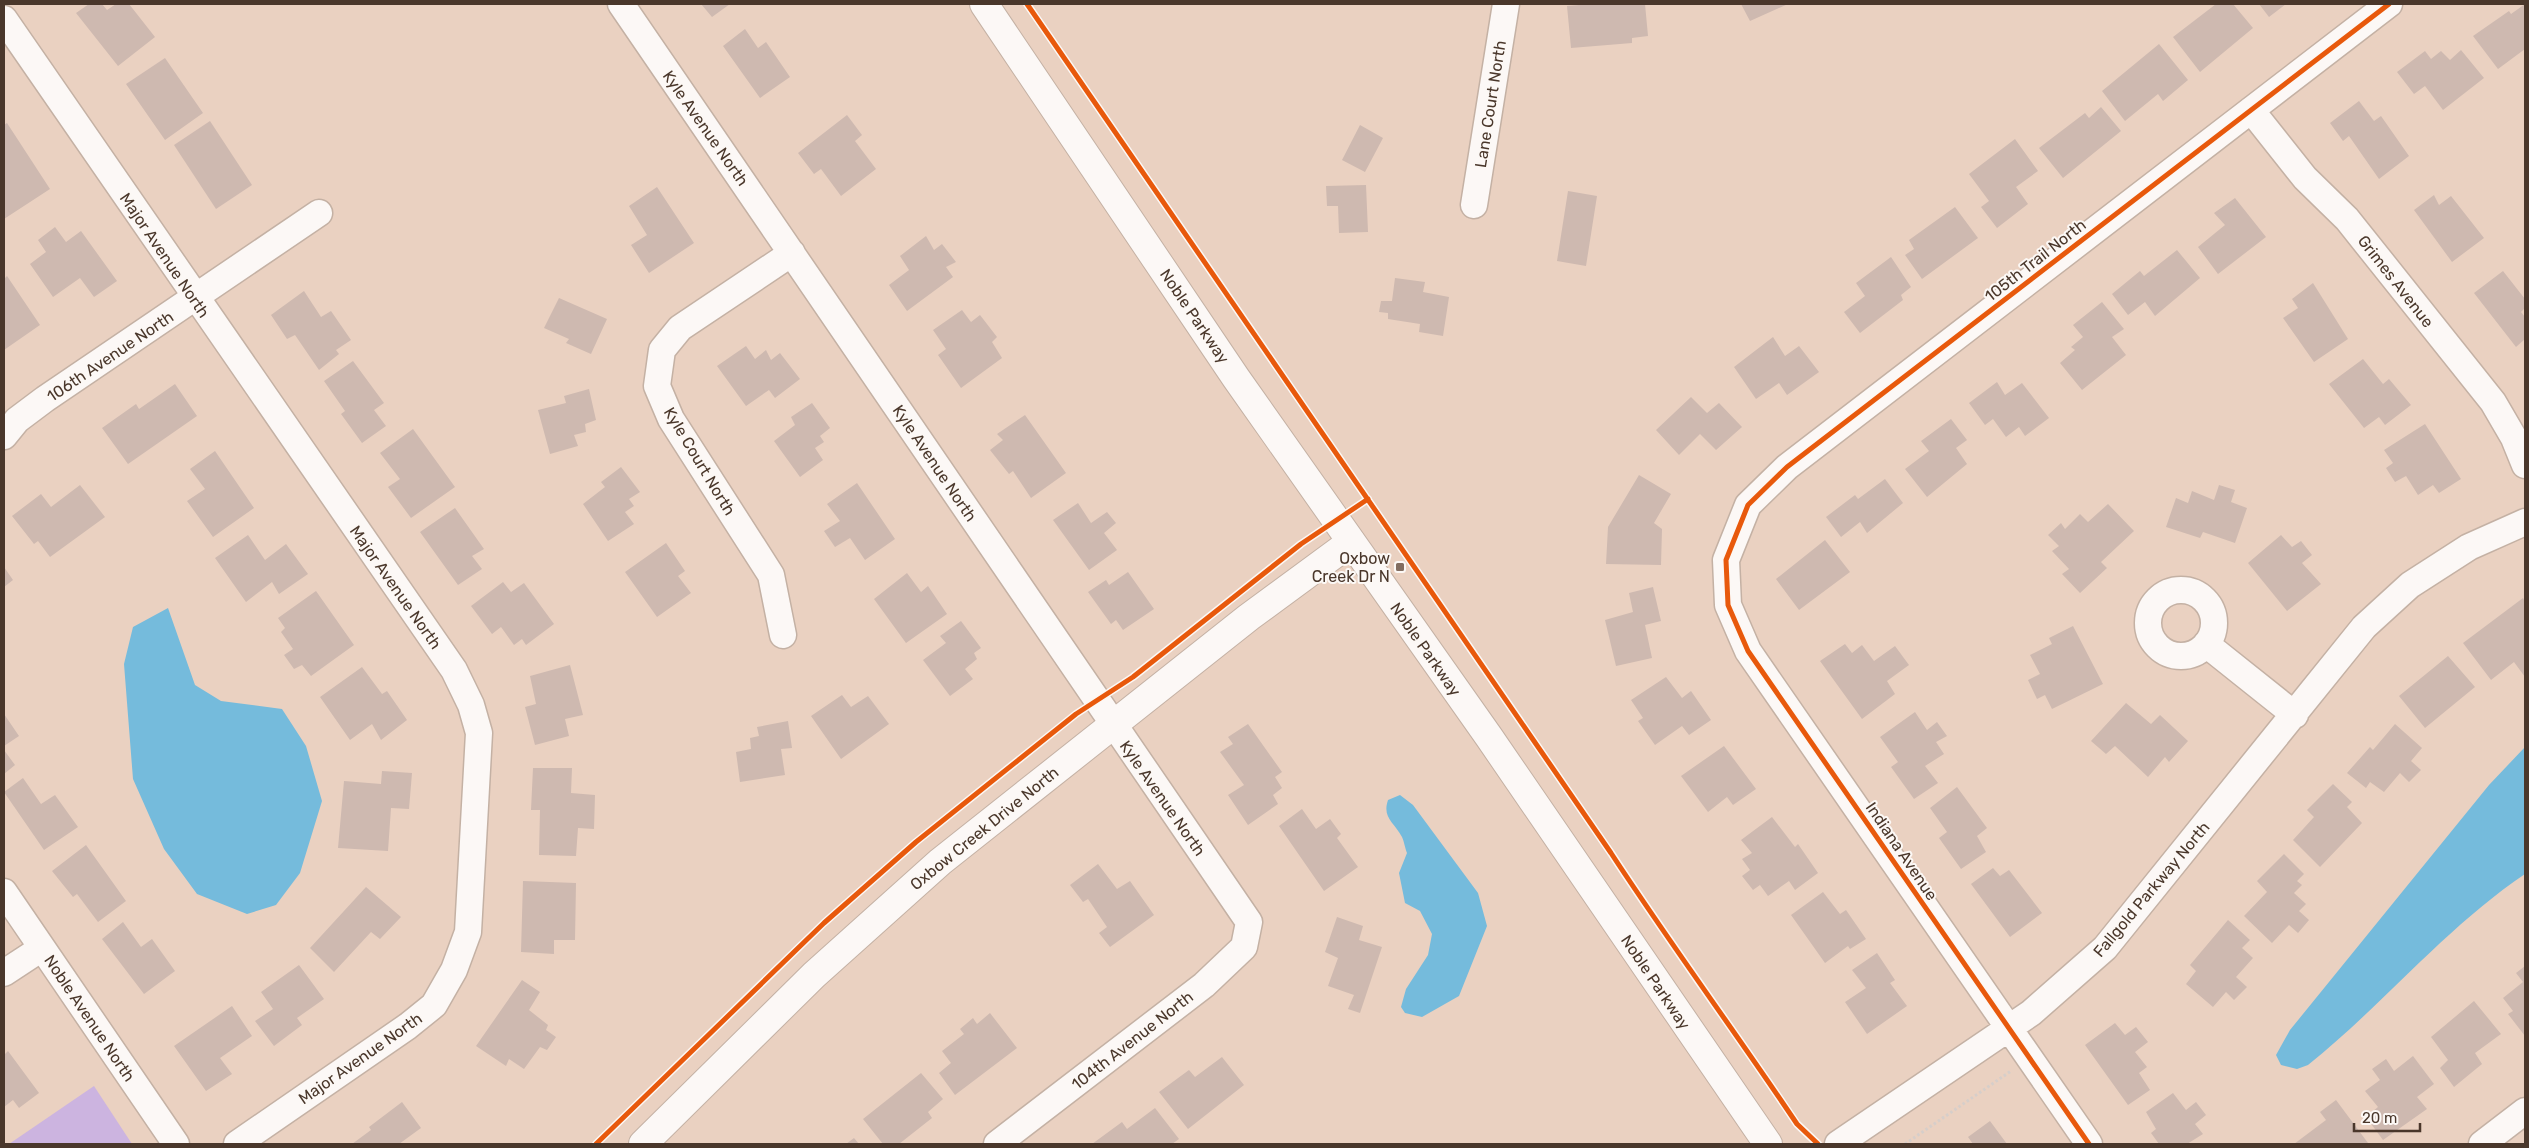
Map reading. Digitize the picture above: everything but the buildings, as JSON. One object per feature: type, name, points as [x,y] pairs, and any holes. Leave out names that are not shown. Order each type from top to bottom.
[{"type":"main road","name":"Noble Parkway","points":[[984,4],[1223,359],[1559,838],[1768,1144]]},
{"type":"main road","name":"Oxbow Creek Drive North","points":[[643,1144],[800,989],[892,904],[984,826],[1112,725],[1249,617],[1351,542]]},
{"type":"street","name":"Kyle Avenue North","points":[[621,4],[1112,725],[1249,922]]},
{"type":"street","name":"Lane Court North","points":[[1474,204],[1506,4]]},
{"type":"street","name":"105th Trail North","points":[[1726,560],[1748,505],[1787,467],[2389,4]]},
{"type":"street","name":"Major Avenue North","points":[[4,19],[195,298],[454,670],[471,704],[479,733],[468,932],[454,970],[434,1005],[408,1026],[237,1144]]},
{"type":"street","name":"Grimes Avenue","points":[[2251,110],[2305,178],[2347,219],[2492,402],[2514,438],[2525,465]]},
{"type":"street","name":"106th Avenue North","points":[[4,436],[17,420],[46,399],[319,213]]},
{"type":"street","name":"Kyle Court North","points":[[783,635],[771,575],[670,420],[657,386],[662,350],[680,328],[792,253]]},
{"type":"street","name":"Fallgold Parkway North","points":[[1838,1144],[2006,1028],[2031,1013],[2105,948],[2295,715],[2364,627],[2410,585],[2469,547],[2525,522]]},
{"type":"street","name":"Indiana Avenue","points":[[1726,560],[1728,605],[1748,651],[2006,1028],[2089,1144]]},
{"type":"street","points":[[2206,644],[2295,715]]},
{"type":"street","name":"Noble Avenue North","points":[[4,892],[176,1144]]},
{"type":"street","name":"104th Avenue North","points":[[997,1144],[1204,985],[1244,947],[1249,922]]},
{"type":"street","points":[[4,973],[42,948]]},
{"type":"street","points":[[2482,1144],[2525,1111]]},
{"type":"shaded area","points":[[94,1086],[132,1144],[9,1144]]},
{"type":"water","points":[[168,608],[195,685],[221,701],[282,709],[306,746],[322,801],[300,873],[276,905],[247,914],[197,894],[164,849],[133,779],[124,664],[133,627]]},
{"type":"water","points":[[2525,747],[2525,874],[2468,918],[2336,1042],[2308,1065],[2297,1069],[2281,1065],[2276,1055],[2290,1030],[2489,785]]},
{"type":"water","points":[[1400,795],[1413,805],[1478,893],[1487,926],[1459,996],[1422,1017],[1405,1013],[1401,1007],[1406,989],[1428,955],[1432,934],[1420,911],[1405,903],[1399,873],[1407,853],[1402,837],[1390,820],[1387,811],[1388,800]]},
{"type":"cycle path","points":[[1027,4],[1797,1124],[1818,1144]]},
{"type":"cycle path","points":[[2089,1144],[1748,651],[1728,605],[1726,560],[1748,505],[1787,467],[2389,4]]},
{"type":"cycle path","points":[[596,1144],[824,923],[916,842],[1076,714],[1133,677],[1301,544],[1368,499]]},
{"type":"place","name":"Oxbow Creek Dr N","points":[[1400,567]]}]
